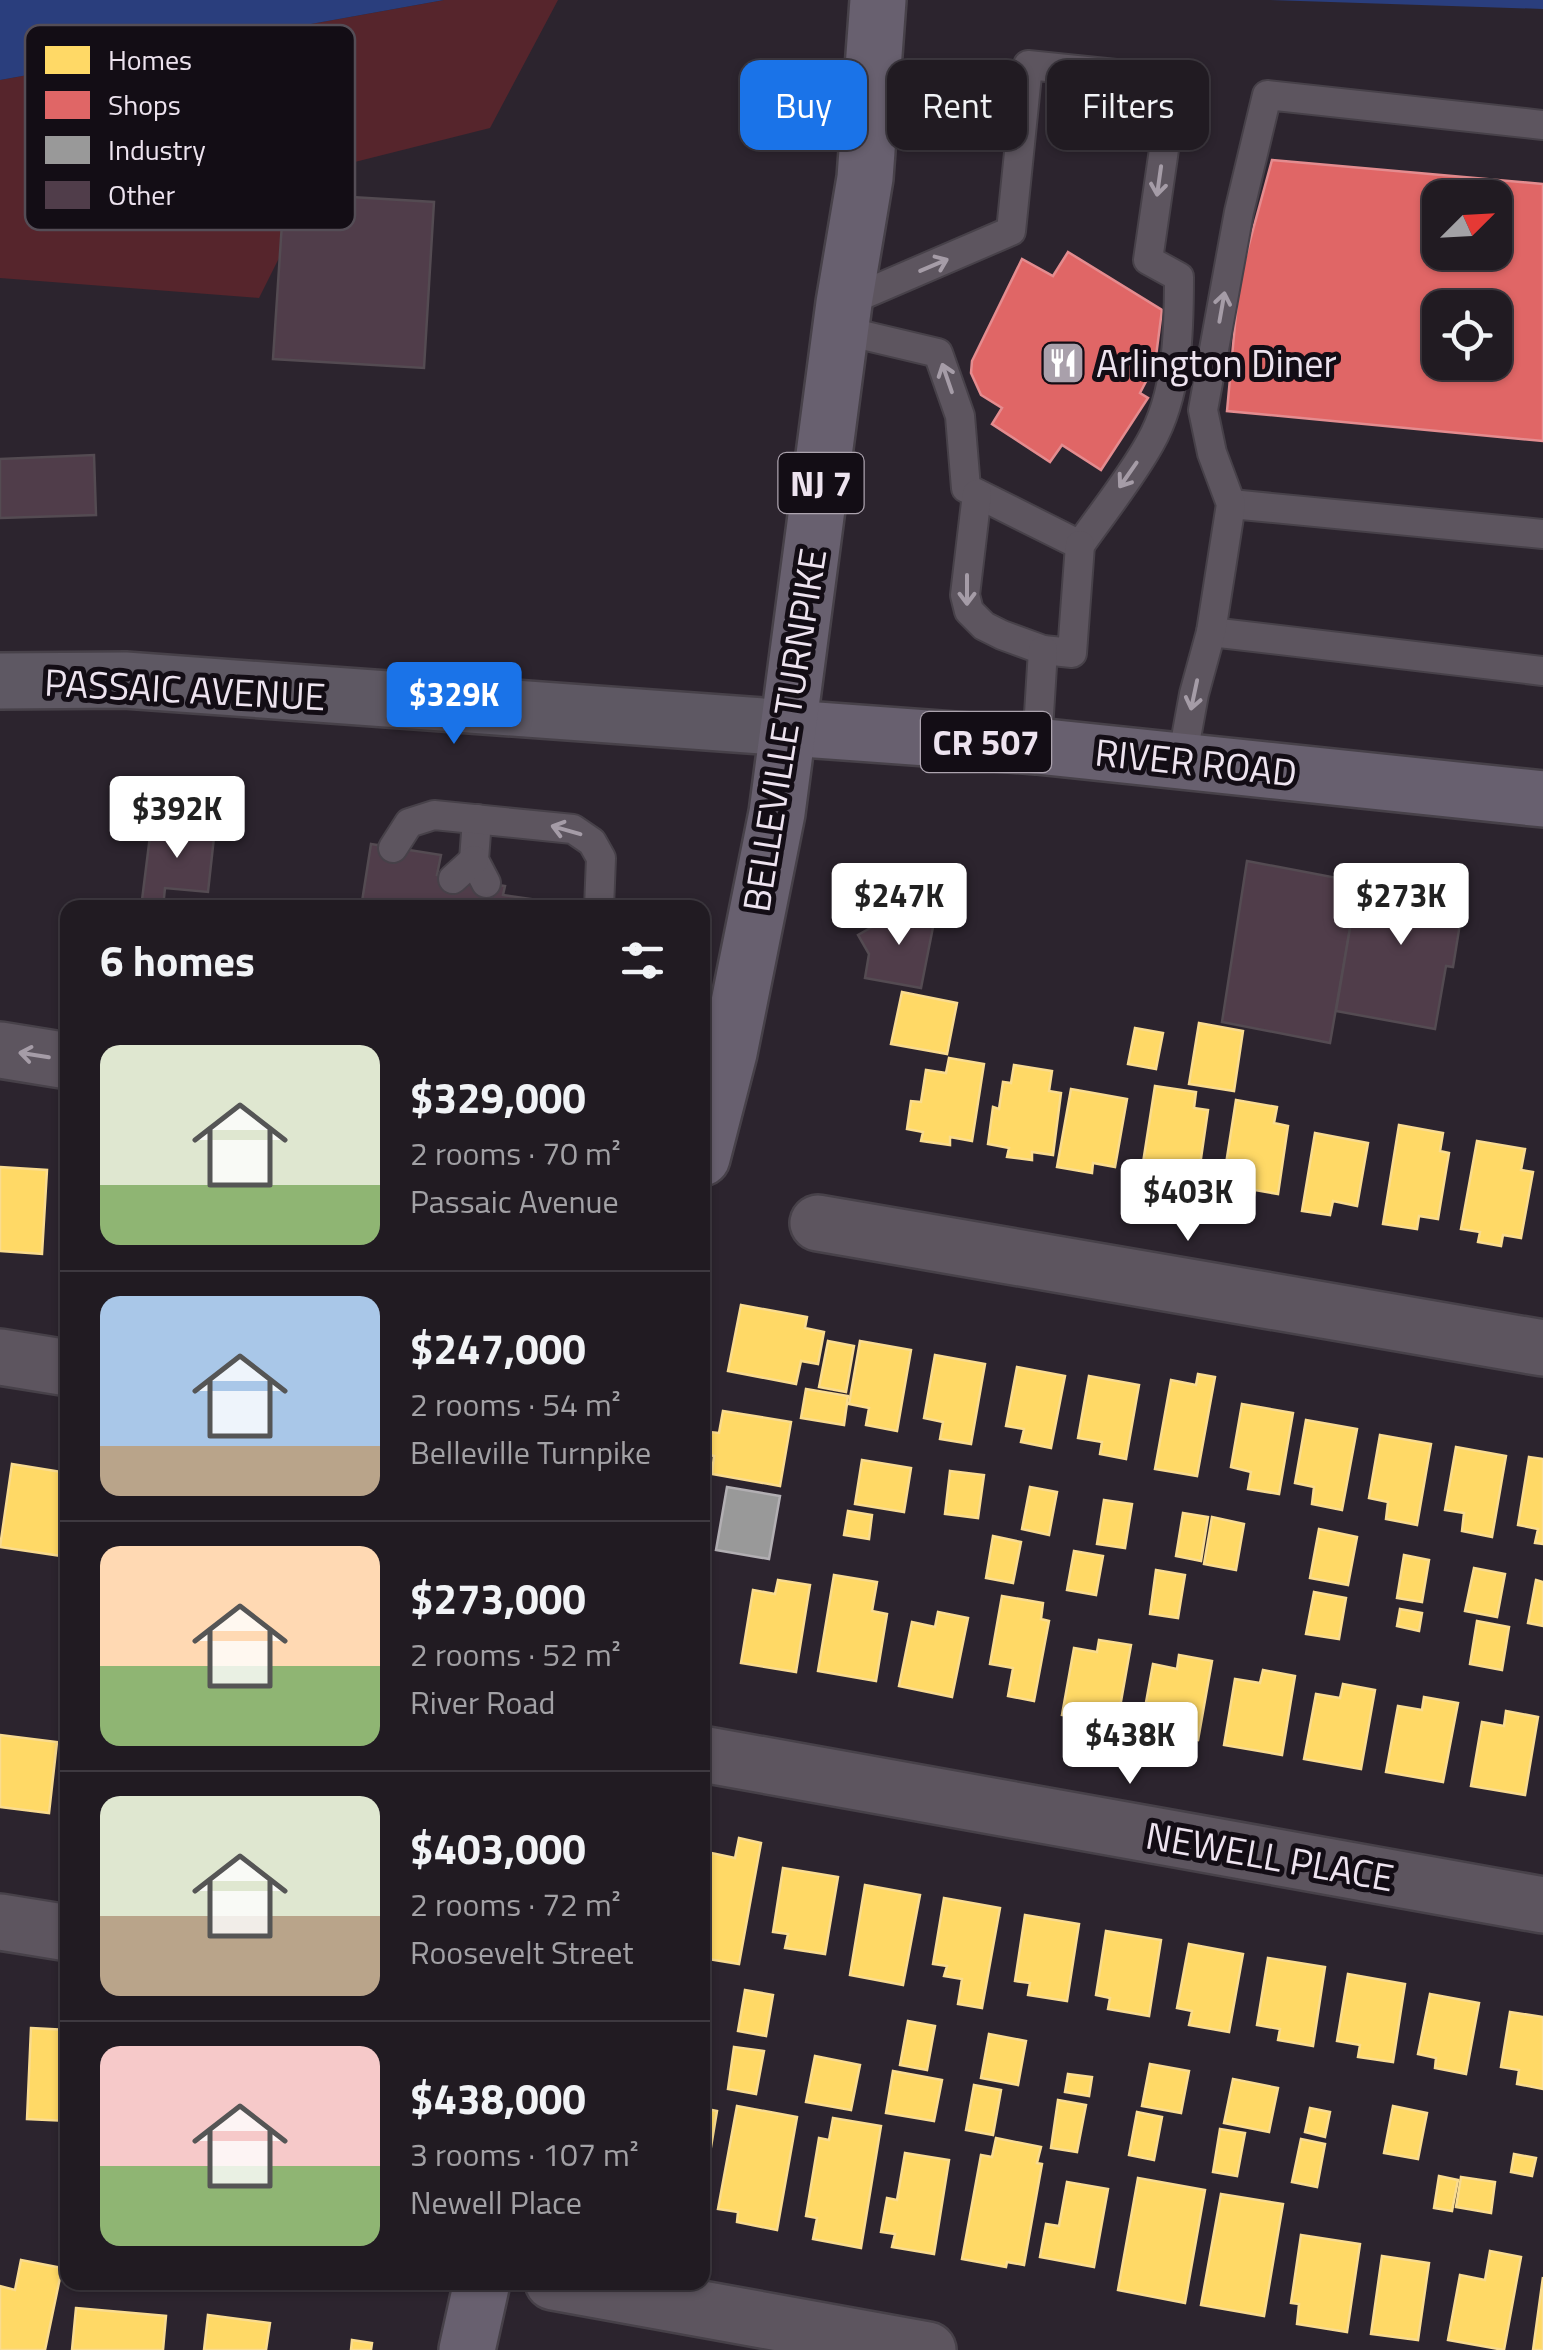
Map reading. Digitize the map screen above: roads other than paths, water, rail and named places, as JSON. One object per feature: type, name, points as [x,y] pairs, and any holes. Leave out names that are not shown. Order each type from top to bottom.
[{"type":"main road","name":"BELLEVILLE TURNPIKE","points":[[710,1092],[718,1026],[778,813],[842,317],[865,178],[878,0]]},
{"type":"main road","name":"PASSAIC AVENUE","points":[[0,681],[125,680],[789,728]]},
{"type":"main road","name":"RIVER ROAD","points":[[789,728],[1037,746],[1543,799]]},
{"type":"main road","points":[[467,2350],[480,2290]]},
{"type":"street","points":[[0,1050],[60,1060]]},
{"type":"street","points":[[818,1223],[1543,1348]]},
{"type":"street","points":[[0,1358],[60,1367]]},
{"type":"street","name":"NEWELL PLACE","points":[[710,1755],[1543,1905]]},
{"type":"street","points":[[0,1922],[60,1932]]},
{"type":"street","points":[[597,2290],[928,2350]]},
{"type":"lane","points":[[842,317],[1011,231],[1028,66],[1174,80],[1148,260],[1179,277],[1178,341],[1168,397],[1152,441],[1080,545],[1074,651],[1064,654],[1043,650],[984,626],[972,616],[964,595],[977,494]]},
{"type":"lane","points":[[1182,760],[1211,632],[1231,504],[1212,453],[1203,410],[1239,212],[1268,94],[1543,124]]},
{"type":"lane","points":[[842,317],[938,353],[960,416],[966,488],[1080,545]]},
{"type":"lane","points":[[1231,504],[1543,534]]},
{"type":"lane","points":[[1211,632],[1543,671]]},
{"type":"lane","points":[[1037,746],[1043,650]]},
{"type":"lane","points":[[393,848],[409,823],[434,815],[562,826],[592,842],[600,858],[599,900]]},
{"type":"lane","points":[[471,874],[477,819]]},
{"type":"water","points":[[0,0],[444,0],[305,25],[25,25],[25,75],[0,80]]},
{"type":"water","points":[[1270,0],[1543,0],[1543,9]]},
{"type":"place","name":"Arlington Diner","points":[[1063,363]]}]
